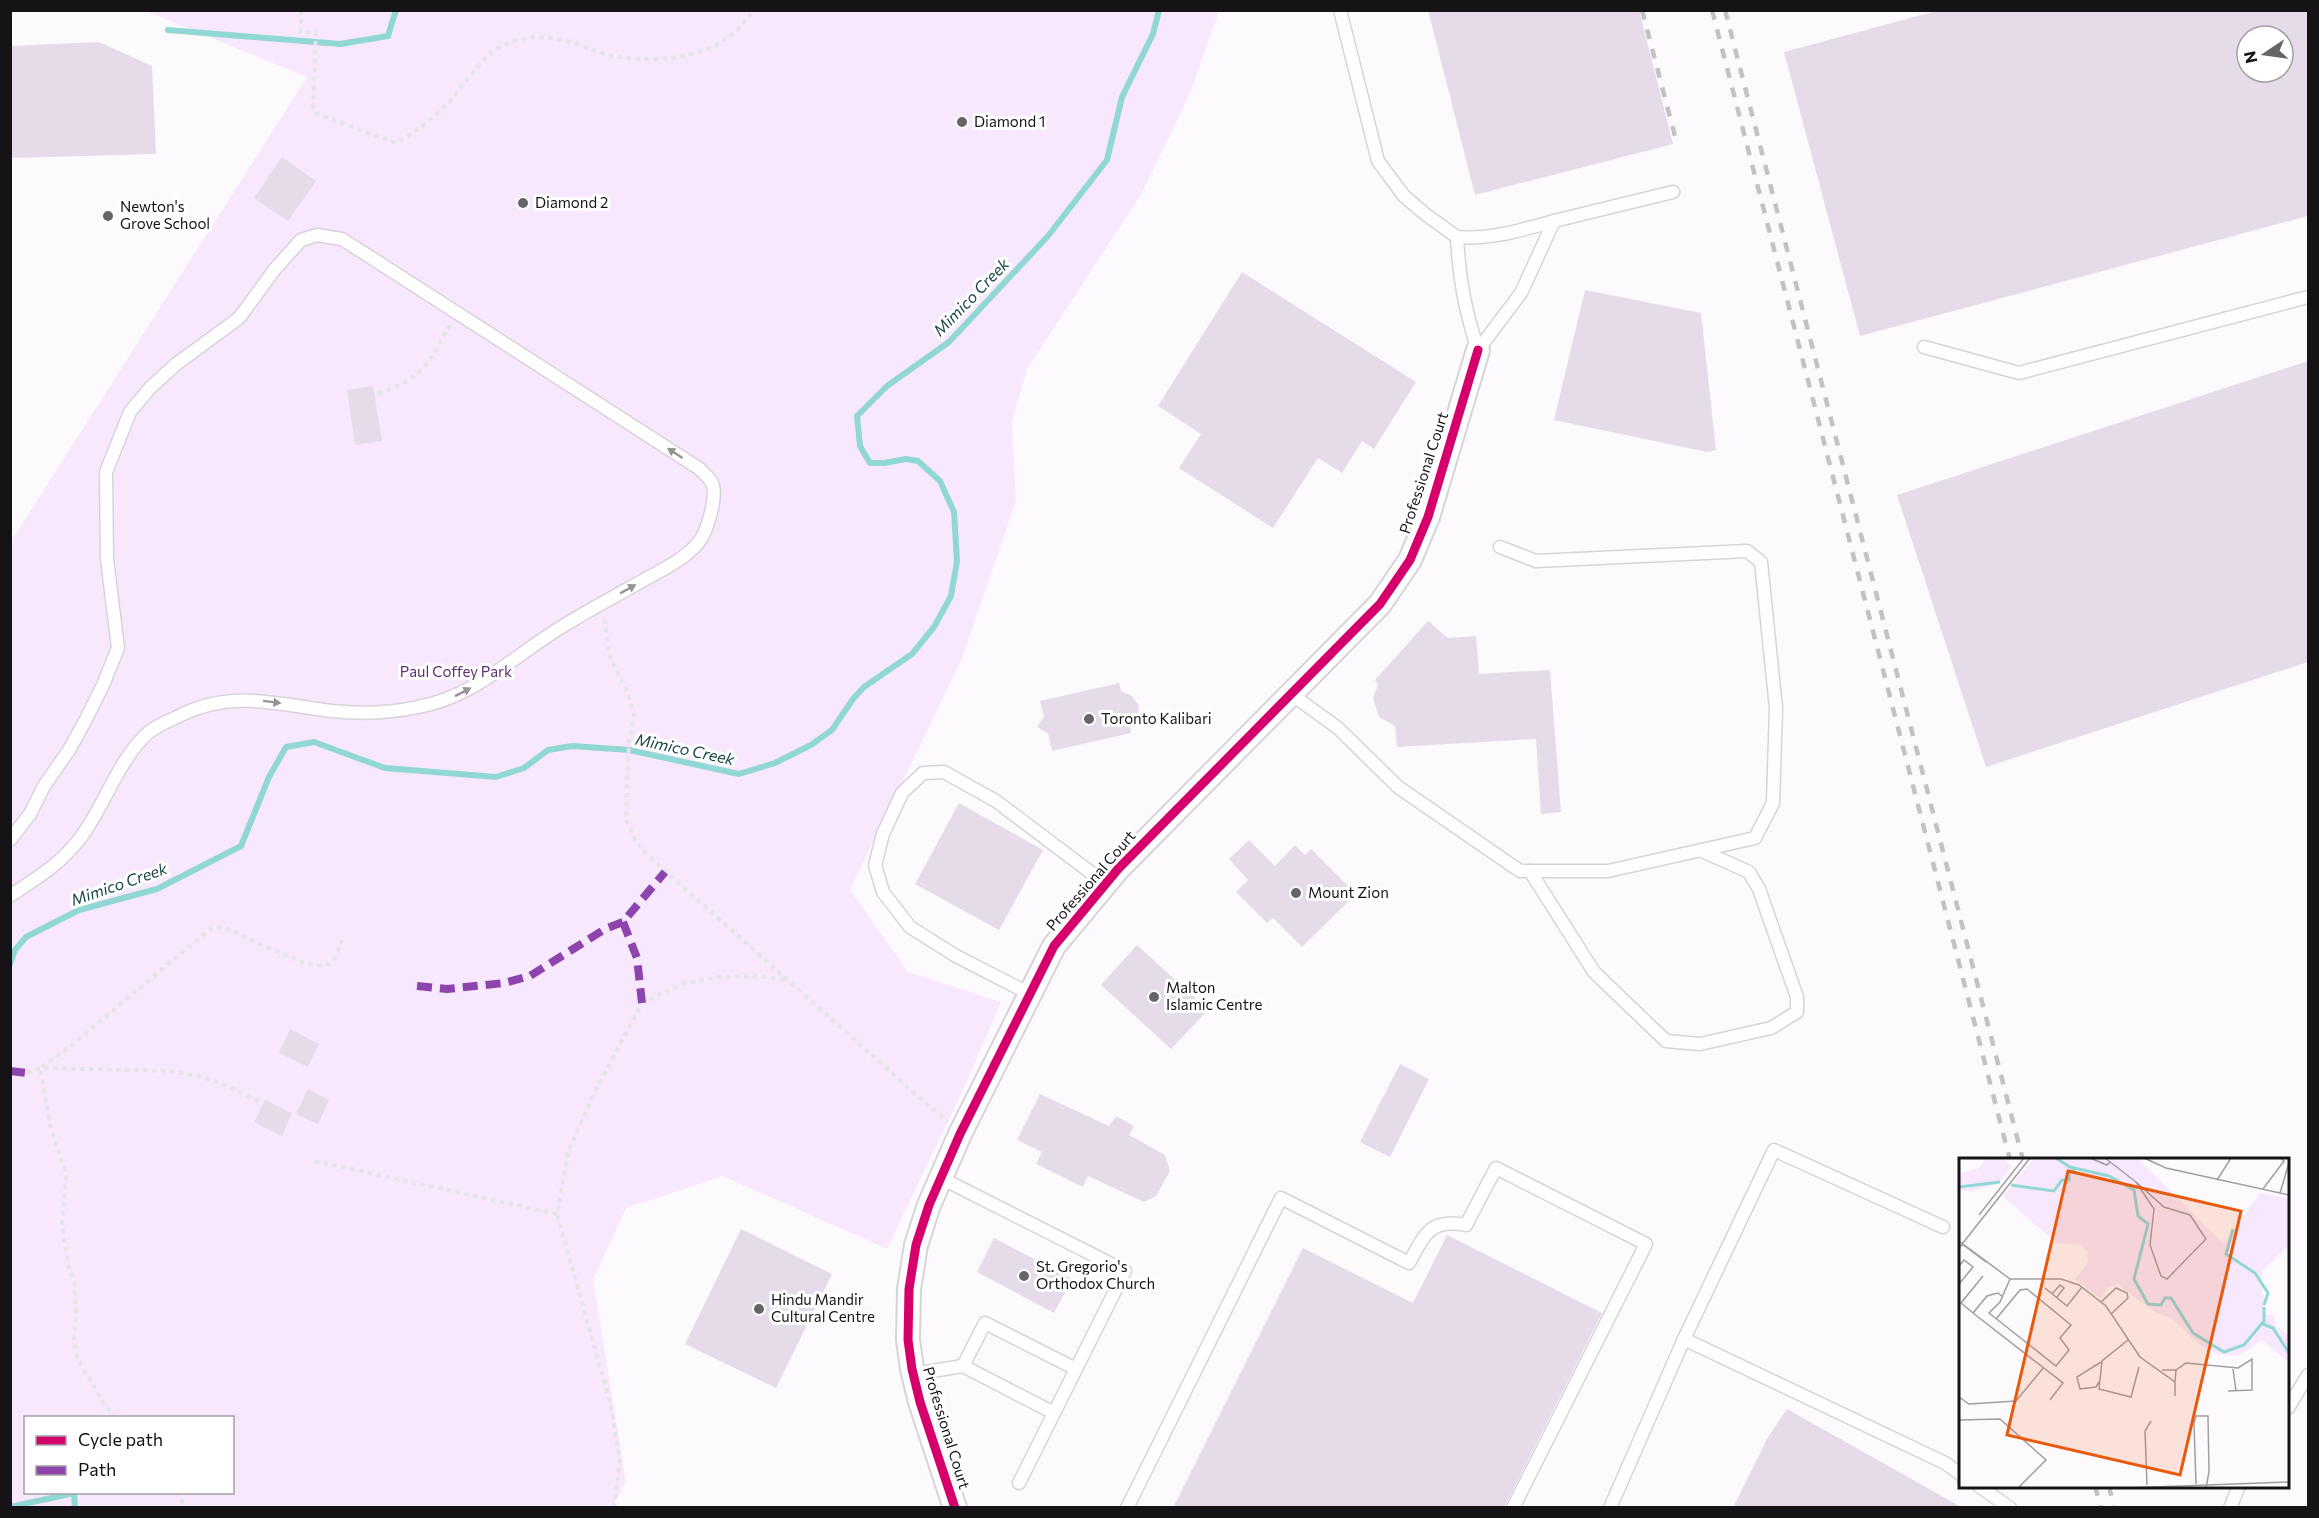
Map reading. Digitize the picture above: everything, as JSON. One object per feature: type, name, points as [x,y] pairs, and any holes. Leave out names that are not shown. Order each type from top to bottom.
[{"type":"street","name":"Professional Court","points":[[955,1508],[913,1374],[908,1340],[909,1289],[916,1245],[929,1205],[960,1134],[1054,946],[1106,884],[1380,604],[1410,560],[1428,517],[1478,350]]},
{"type":"lane","points":[[1340,10],[1377,161],[1404,196],[1457,237],[1482,238],[1513,233],[1673,192]]},
{"type":"lane","points":[[1478,350],[1521,293],[1554,221]]},
{"type":"lane","points":[[10,840],[30,814],[44,786],[69,750],[104,685],[118,648],[107,559],[106,472],[130,412],[150,387],[175,365],[239,318],[275,269],[301,240],[317,235],[342,239],[700,470],[713,484],[714,502],[699,543],[669,566],[560,627],[493,675],[467,690],[419,707],[369,713],[334,711],[249,699],[214,703],[184,714],[150,732],[132,753],[87,829],[72,849],[10,896]]},
{"type":"lane","points":[[1457,237],[1459,274],[1465,310],[1478,350]]},
{"type":"lane","points":[[1924,347],[2019,373],[2308,297]]},
{"type":"lane","points":[[1291,694],[1338,728],[1398,787],[1520,871],[1608,871],[1755,838],[1773,803],[1776,708],[1761,562],[1747,551],[1536,561],[1500,547]]},
{"type":"lane","points":[[1030,994],[956,956],[910,927],[883,892],[874,865],[883,834],[902,793],[923,773],[944,772],[996,801],[1106,884]]},
{"type":"lane","points":[[1530,871],[1594,972],[1666,1041],[1700,1044],[1771,1028],[1797,1012],[1797,997],[1760,889],[1749,872],[1700,850]]},
{"type":"lane","points":[[1610,1508],[1684,1340],[1774,1150],[1943,1227]]},
{"type":"lane","points":[[1127,1508],[1281,1197],[1409,1263],[1426,1232],[1434,1226],[1453,1222],[1466,1225],[1496,1168],[1646,1244],[1514,1508]]},
{"type":"lane","points":[[941,1178],[1125,1271],[1019,1483]]},
{"type":"lane","points":[[963,1366],[985,1323],[1076,1370]]},
{"type":"lane","points":[[1684,1340],[1945,1463],[1959,1473]]},
{"type":"lane","points":[[913,1374],[963,1366],[1054,1413]]},
{"type":"lane","points":[[2289,1406],[2308,1375]]},
{"type":"lane","points":[[1982,1488],[2010,1508]]},
{"type":"lane","points":[[2230,1508],[2238,1488]]},
{"type":"path","points":[[301,10],[301,32],[316,33],[313,106],[316,114],[396,143],[419,129],[449,101],[486,56],[510,42],[538,36],[566,39],[610,56],[648,59],[686,57],[718,46],[745,24],[753,10]]},
{"type":"path","points":[[378,393],[401,385],[424,369],[456,313]]},
{"type":"path","points":[[602,603],[610,657],[628,694],[634,716],[629,741],[626,820],[643,851],[960,1134]]},
{"type":"path","points":[[27,1073],[40,1068],[68,1048],[210,929],[219,927],[229,929],[301,962],[322,966],[334,959],[342,940]]},
{"type":"path","points":[[614,1508],[620,1459],[610,1402],[557,1214],[568,1152],[593,1095],[642,1003],[681,984],[718,977],[754,976],[787,980]]},
{"type":"path","points":[[40,1068],[171,1071],[202,1077],[229,1086],[262,1103]]},
{"type":"path","points":[[40,1068],[50,1125],[66,1174],[62,1226],[68,1264],[75,1285],[74,1340],[77,1358],[105,1405],[114,1416]]},
{"type":"path","points":[[315,1161],[557,1214]]},
{"type":"path","points":[[177,1494],[186,1508]]},
{"type":"green space","name":"Paul Coffey Park","points":[[146,11],[1219,11],[1188,98],[1140,196],[1027,369],[1012,421],[1016,501],[961,661],[850,890],[908,972],[1001,1002],[964,1088],[887,1249],[723,1176],[626,1208],[593,1280],[626,1482],[612,1507],[11,1507],[10,543],[307,77]]},
{"type":"building","points":[[1428,10],[1639,10],[1673,144],[1475,195]]},
{"type":"building","points":[[1940,10],[2308,10],[2308,216],[1860,336],[1784,52]]},
{"type":"building","points":[[99,42],[152,66],[156,154],[10,158],[10,46]]},
{"type":"building","points":[[282,157],[316,181],[288,221],[254,198]]},
{"type":"building","points":[[1242,272],[1416,382],[1374,449],[1362,441],[1342,473],[1318,458],[1273,528],[1179,468],[1201,434],[1158,406]]},
{"type":"building","points":[[1585,290],[1701,313],[1716,450],[1707,452],[1554,420]]},
{"type":"building","points":[[2308,361],[2308,662],[1986,767],[1897,495]]},
{"type":"building","points":[[373,386],[382,441],[355,445],[347,390]]},
{"type":"building","points":[[1428,621],[1448,638],[1476,636],[1479,674],[1550,670],[1561,812],[1541,814],[1536,739],[1397,747],[1395,726],[1379,717],[1373,698],[1378,685],[1375,680]]},
{"type":"building","name":"Toronto Kalibari","points":[[1119,683],[1121,691],[1132,696],[1139,706],[1137,717],[1130,725],[1131,733],[1052,751],[1048,733],[1037,727],[1044,717],[1040,701]]},
{"type":"building","points":[[959,803],[1043,850],[999,930],[915,884]]},
{"type":"building","name":"Mount Zion","points":[[1249,840],[1275,866],[1295,845],[1305,855],[1311,849],[1356,894],[1302,947],[1273,918],[1267,923],[1236,892],[1248,880],[1229,859]]},
{"type":"building","name":"Malton Islamic Centre","points":[[1137,945],[1208,1010],[1171,1049],[1101,985]]},
{"type":"building","points":[[290,1029],[319,1044],[308,1067],[279,1053]]},
{"type":"building","points":[[1400,1064],[1429,1079],[1390,1157],[1360,1142]]},
{"type":"building","points":[[308,1089],[329,1100],[318,1124],[296,1114]]},
{"type":"building","points":[[1040,1094],[1109,1126],[1116,1116],[1134,1126],[1129,1135],[1165,1155],[1170,1171],[1156,1196],[1144,1202],[1088,1176],[1083,1187],[1036,1164],[1042,1152],[1017,1140]]},
{"type":"building","points":[[265,1100],[292,1113],[282,1136],[254,1122]]},
{"type":"building","name":"Hindu Mandir Cultural Centre","points":[[741,1229],[832,1274],[776,1388],[685,1344]]},
{"type":"building","points":[[1447,1235],[1602,1313],[1504,1508],[1173,1508],[1303,1248],[1413,1303]]},
{"type":"building","name":"St. Gregorio's Orthodox Church","points":[[994,1238],[1072,1279],[1054,1313],[977,1272]]},
{"type":"building","points":[[1787,1409],[1963,1508],[1733,1508],[1767,1439]]},
{"type":"waterway","points":[[168,30],[340,44],[388,36],[396,10]]},
{"type":"waterway","name":"Mimico Creek","points":[[10,964],[15,950],[26,937],[79,910],[157,889],[241,846],[269,777],[286,747],[314,742],[385,768],[496,777],[524,768],[548,750],[572,746],[629,750],[739,774],[775,763],[811,745],[832,730],[864,687],[912,654],[934,627],[951,596],[957,561],[954,512],[940,481],[918,461],[906,459],[870,463],[860,446],[857,416],[887,386],[949,342],[1048,236],[1107,160],[1122,97],[1153,34],[1159,10]]},
{"type":"waterway","points":[[10,1507],[69,1494]]},
{"type":"waterway","points":[[74,1494],[75,1508]]},
{"type":"railway","points":[[1642,10],[1676,140]]},
{"type":"railway","points":[[1712,10],[2009,1158]]},
{"type":"railway","points":[[1725,10],[2022,1158]]},
{"type":"railway","points":[[2096,1488],[2101,1508]]},
{"type":"railway","points":[[2109,1488],[2114,1508]]},
{"type":"marked path","points":[[417,986],[447,989],[504,983],[530,976],[605,929],[623,922],[665,872]]},
{"type":"marked path","points":[[623,922],[637,958],[642,1003]]},
{"type":"marked path","points":[[10,1071],[27,1073]]},
{"type":"cycle path","points":[[955,1508],[920,1402],[908,1340],[909,1289],[916,1245],[929,1205],[960,1134],[1054,946],[1118,869],[1380,604],[1410,560],[1428,517],[1478,350]]},
{"type":"place","name":"Diamond 1","points":[[962,122]]},
{"type":"place","name":"Diamond 2","points":[[523,203]]},
{"type":"place","name":"Newton's Grove School","points":[[108,216]]},
{"type":"place","name":"Toronto Kalibari","points":[[1089,719]]},
{"type":"place","name":"Mount Zion","points":[[1296,893]]},
{"type":"place","name":"Malton Islamic Centre","points":[[1154,997]]},
{"type":"place","name":"St. Gregorio's Orthodox Church","points":[[1024,1276]]},
{"type":"place","name":"Hindu Mandir Cultural Centre","points":[[759,1309]]}]
